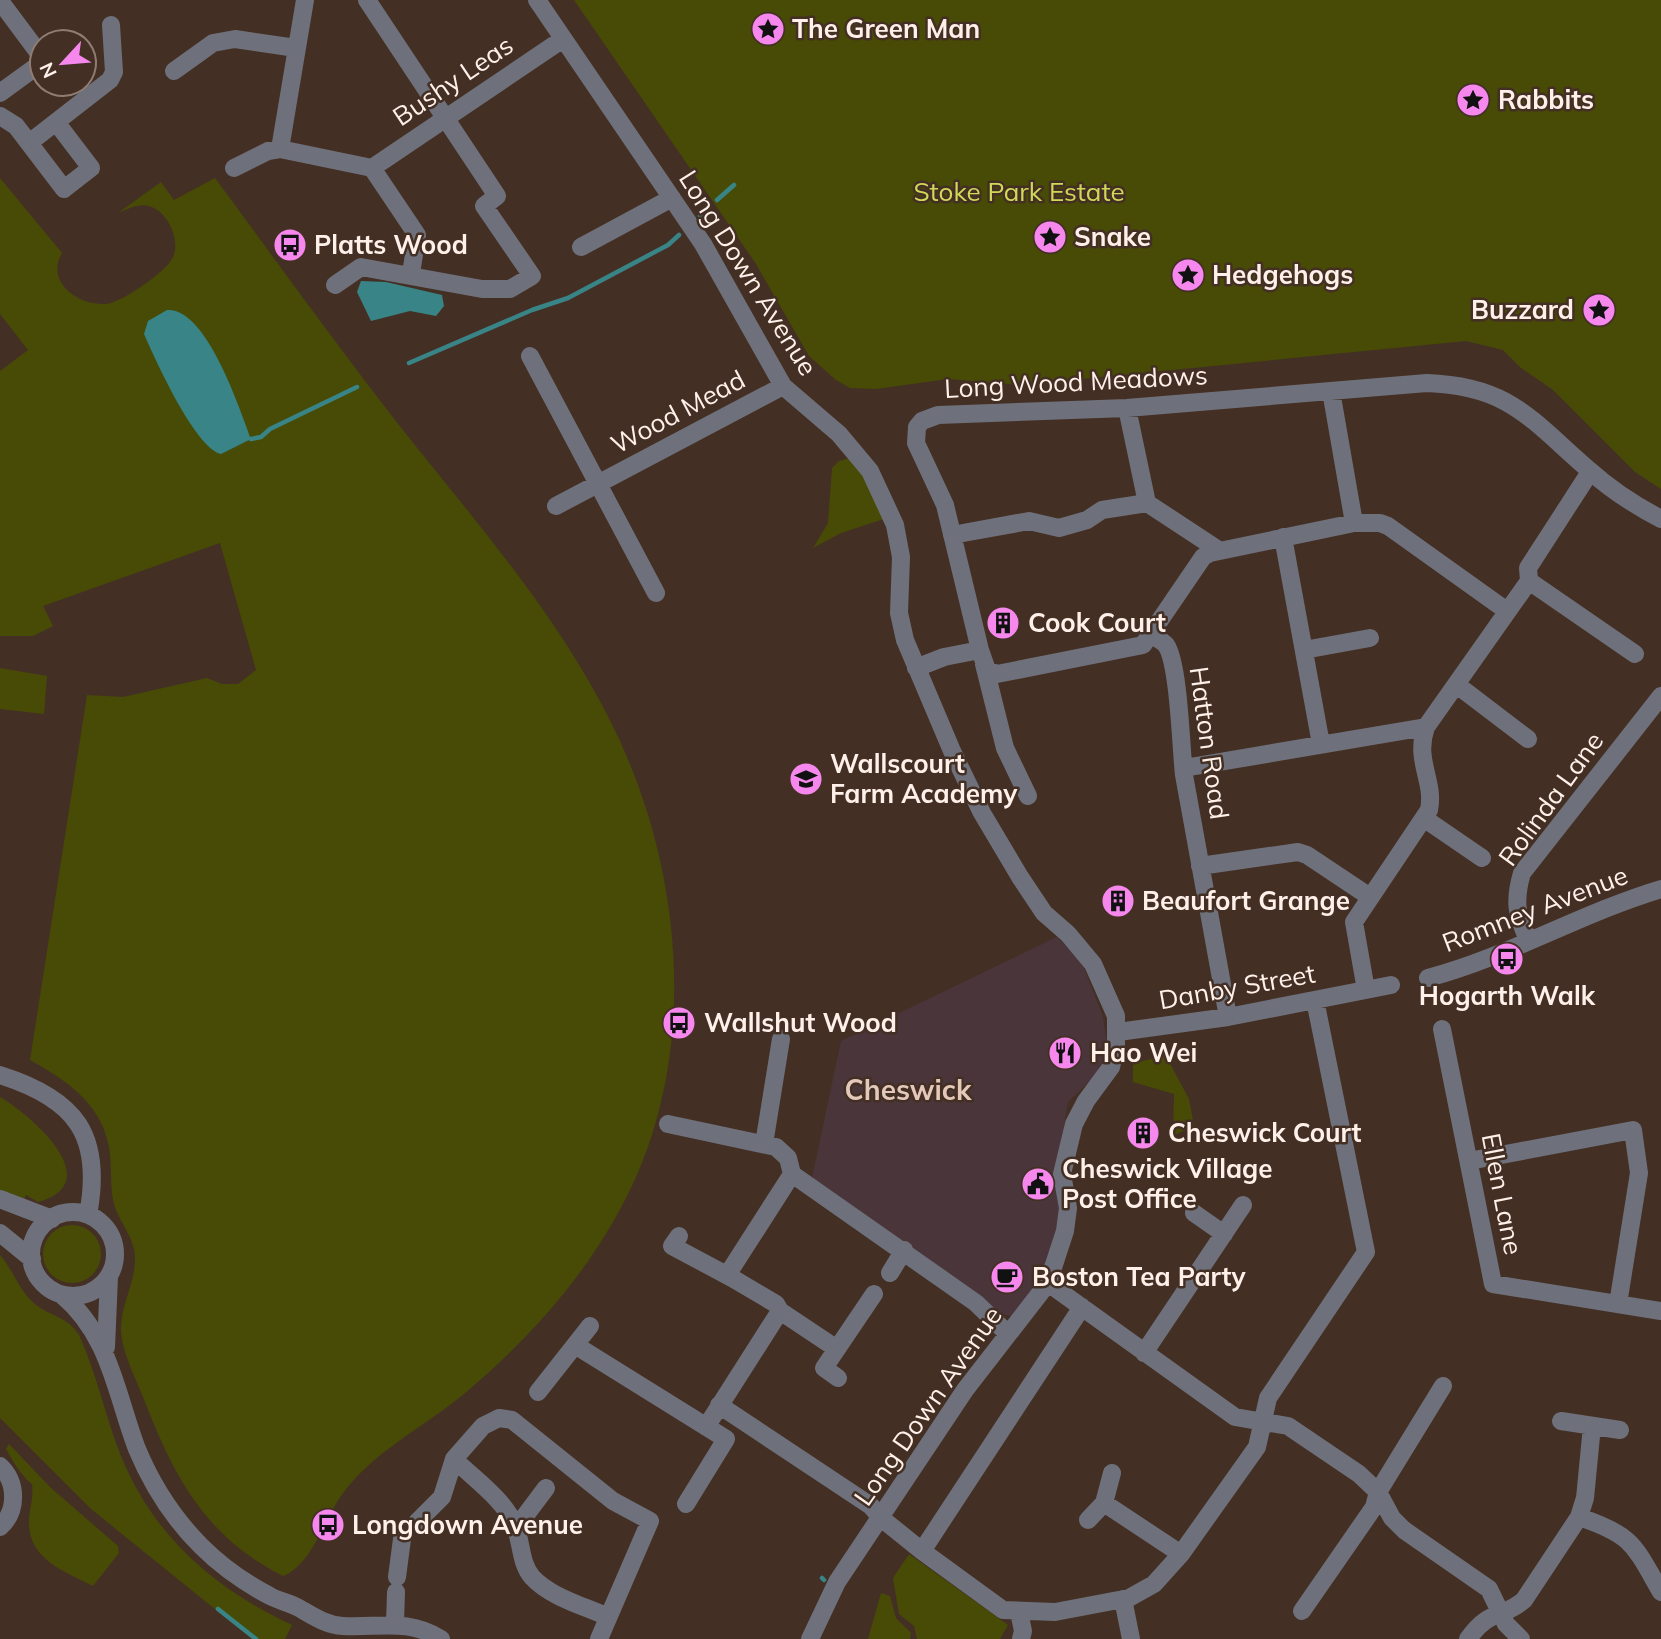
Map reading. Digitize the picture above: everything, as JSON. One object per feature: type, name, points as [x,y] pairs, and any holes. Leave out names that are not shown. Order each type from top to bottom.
[{"type":"street","points":[[280,149],[305,0]]},
{"type":"street","points":[[335,285],[361,267],[491,289],[510,289],[532,276],[484,206],[497,196],[366,0]]},
{"type":"street","name":"Long Down Avenue","points":[[537,0],[672,198],[727,284],[783,386],[853,449],[870,471],[895,524],[901,557],[899,613],[916,668],[982,813],[1044,913],[1068,934],[1093,964],[1112,1002],[1118,1032],[1111,1067],[1086,1101],[1074,1124],[1062,1174],[1068,1208],[1065,1231],[1048,1283],[965,1390],[837,1582],[810,1639]]},
{"type":"street","points":[[0,1],[41,56],[37,66],[0,93]]},
{"type":"street","points":[[29,143],[113,76],[111,25]]},
{"type":"street","points":[[174,71],[213,43],[235,39],[296,48]]},
{"type":"street","name":"Bushy Leas","points":[[372,168],[563,39]]},
{"type":"street","points":[[0,116],[12,122],[64,189],[91,168],[56,122]]},
{"type":"street","points":[[234,168],[268,151],[280,149],[372,168],[417,235],[411,274]]},
{"type":"street","points":[[581,247],[672,198]]},
{"type":"street","name":"Wood Mead","points":[[530,356],[656,593]]},
{"type":"street","name":"Long Wood Meadows","points":[[1028,796],[1005,748],[936,480],[916,443],[917,427],[922,421],[938,415],[1127,408],[1427,383],[1456,384],[1504,400],[1541,424],[1590,472],[1661,519]]},
{"type":"street","name":"Wood Mead","points":[[555,506],[783,386]]},
{"type":"street","points":[[1331,391],[1354,523]]},
{"type":"street","points":[[1127,408],[1147,503]]},
{"type":"street","points":[[1366,990],[1353,922],[1425,819],[1430,797],[1420,744],[1426,727],[1529,581],[1528,568],[1590,472]]},
{"type":"street","points":[[952,535],[1029,521],[1059,528],[1087,520],[1102,510],[1147,503],[1217,549]]},
{"type":"street","points":[[916,668],[944,657],[982,657],[991,673],[997,674],[1143,645],[1203,557],[1217,549],[1354,523],[1380,523],[1388,526],[1507,611]]},
{"type":"street","points":[[1283,537],[1321,744]]},
{"type":"street","points":[[1529,581],[1635,654]]},
{"type":"street","name":"Hatton Road","points":[[1152,635],[1165,644],[1171,661],[1184,744],[1184,768],[1228,1017]]},
{"type":"street","points":[[1304,650],[1370,638]]},
{"type":"street","points":[[1457,685],[1528,739]]},
{"type":"street","name":"Rolinda Lane","points":[[1529,941],[1517,917],[1516,894],[1522,873],[1661,696]]},
{"type":"street","points":[[1184,768],[1426,727]]},
{"type":"street","points":[[1425,819],[1482,858]]},
{"type":"street","points":[[1200,866],[1298,852],[1307,855],[1370,897]]},
{"type":"street","name":"Romney Avenue","points":[[1428,978],[1661,889]]},
{"type":"street","name":"Danby Street","points":[[1118,1032],[1228,1017],[1391,985]]},
{"type":"street","points":[[719,1405],[871,1507],[922,1551],[1003,1610],[1055,1612],[1123,1599],[1154,1584],[1181,1554],[1257,1447],[1268,1398],[1366,1252],[1315,1000]]},
{"type":"street","name":"Ellen Lane","points":[[1442,1029],[1493,1284],[1661,1311]]},
{"type":"street","points":[[764,1144],[782,1039]]},
{"type":"street","points":[[0,1075],[48,1094],[71,1112],[82,1128],[91,1147],[94,1172],[88,1215]]},
{"type":"street","points":[[668,1124],[776,1147],[788,1158],[793,1168],[792,1174],[731,1269],[732,1278]]},
{"type":"street","points":[[1469,1161],[1633,1130],[1639,1173],[1618,1304]]},
{"type":"street","points":[[792,1174],[976,1303],[1007,1333]]},
{"type":"street","points":[[0,1199],[51,1219]]},
{"type":"street","points":[[1144,1353],[1242,1205]]},
{"type":"street","points":[[1194,1213],[1224,1234]]},
{"type":"street","points":[[32,1259],[36,1236],[51,1219],[63,1214],[88,1215],[107,1230],[115,1253],[108,1277],[107,1353]]},
{"type":"street","points":[[0,1233],[32,1259],[41,1281],[62,1295],[85,1317],[107,1353],[147,1472],[175,1515],[201,1545],[249,1583],[321,1620],[344,1626],[395,1623],[421,1629],[440,1639]]},
{"type":"street","points":[[679,1236],[671,1246],[775,1304],[780,1311],[837,1349]]},
{"type":"street","points":[[890,1273],[904,1250]]},
{"type":"street","points":[[62,1295],[88,1293],[108,1277]]},
{"type":"street","points":[[1048,1283],[1236,1417],[1288,1426],[1359,1475],[1378,1492],[1392,1518],[1404,1530],[1489,1589],[1506,1624],[1521,1639]]},
{"type":"street","points":[[838,1378],[824,1368],[874,1294]]},
{"type":"street","points":[[922,1551],[1083,1307]]},
{"type":"street","points":[[706,1427],[780,1311]]},
{"type":"street","points":[[538,1392],[590,1326]]},
{"type":"street","points":[[575,1345],[726,1439],[686,1504]]},
{"type":"street","points":[[1302,1611],[1374,1507],[1378,1492],[1443,1386]]},
{"type":"street","points":[[417,1522],[442,1497],[454,1459],[483,1426],[499,1418],[507,1418],[613,1501],[650,1521],[599,1639]]},
{"type":"street","points":[[1561,1421],[1620,1430]]},
{"type":"street","points":[[1468,1639],[1478,1624],[1501,1611],[1515,1608],[1524,1600],[1579,1517],[1585,1498],[1592,1426]]},
{"type":"street","points":[[454,1459],[508,1512],[516,1528],[527,1569],[539,1584],[608,1617]]},
{"type":"street","points":[[0,1466],[9,1476],[14,1499],[11,1512],[0,1527]]},
{"type":"street","points":[[1088,1520],[1104,1503],[1112,1473]]},
{"type":"street","points":[[516,1528],[546,1488]]},
{"type":"street","points":[[1104,1503],[1181,1554]]},
{"type":"street","points":[[1579,1517],[1614,1528],[1626,1537],[1636,1548],[1661,1592]]},
{"type":"street","points":[[395,1623],[396,1584],[402,1539]]},
{"type":"street","points":[[1123,1599],[1131,1639]]},
{"type":"street","points":[[1019,1612],[1023,1631],[1021,1639]]},
{"type":"shaded area","points":[[1057,937],[1082,963],[1103,1017],[1108,1051],[1094,1077],[1068,1102],[1055,1179],[1063,1222],[1053,1262],[1020,1314],[1011,1316],[1000,1314],[811,1183],[841,1041]]},
{"type":"green space","name":"Stoke Park Estate","points":[[574,0],[1661,0],[1661,489],[1635,472],[1553,390],[1521,368],[1503,350],[1466,341],[1020,385],[948,379],[876,389],[850,388],[836,380],[809,356],[756,264]]},
{"type":"green space","points":[[0,178],[62,253],[58,273],[67,290],[85,301],[106,304],[132,293],[152,279],[168,265],[175,252],[171,228],[156,209],[141,205],[118,213],[161,182],[174,200],[215,178],[378,398],[492,541],[549,618],[599,699],[620,741],[643,798],[660,859],[670,920],[674,983],[671,1045],[660,1107],[641,1166],[613,1222],[582,1270],[527,1335],[464,1394],[368,1466],[341,1496],[309,1553],[293,1571],[283,1576],[232,1543],[212,1523],[180,1478],[167,1452],[122,1340],[121,1322],[135,1259],[132,1243],[113,1200],[110,1154],[105,1131],[90,1105],[80,1094],[30,1060],[87,695],[123,697],[207,678],[222,684],[238,684],[256,670],[220,543],[43,606],[53,626],[33,636],[0,636],[0,371],[28,350],[0,314]]},
{"type":"green space","points":[[853,457],[887,518],[841,533],[813,548],[828,523],[832,468],[839,461]]},
{"type":"green space","points":[[0,668],[47,676],[44,714],[0,709]]},
{"type":"green space","points":[[1166,1056],[1189,1099],[1194,1126],[1173,1136],[1174,1094],[1133,1082],[1133,1063]]},
{"type":"green space","points":[[0,1097],[29,1118],[44,1133],[65,1165],[66,1180],[58,1192],[38,1202],[26,1195],[22,1203],[0,1191]]},
{"type":"green space","points":[[72,1225],[83,1227],[96,1238],[101,1254],[99,1265],[88,1278],[72,1283],[61,1281],[48,1270],[43,1254],[45,1243],[56,1230]]},
{"type":"green space","points":[[0,1255],[29,1299],[64,1320],[79,1335],[121,1456],[151,1512],[169,1536],[213,1577],[237,1595],[292,1625],[285,1639],[252,1639],[91,1509],[0,1418]]},
{"type":"green space","points":[[9,1444],[51,1488],[118,1546],[119,1553],[93,1586],[61,1570],[42,1556],[35,1546],[29,1523],[32,1484],[21,1473],[6,1449]]},
{"type":"green space","points":[[909,1554],[1008,1625],[1000,1639],[917,1639],[914,1626],[899,1614],[893,1578]]},
{"type":"green space","points":[[881,1593],[890,1596],[896,1618],[911,1633],[910,1639],[868,1639]]},
{"type":"water","points":[[361,281],[386,282],[442,295],[444,306],[436,316],[410,311],[371,321],[357,292]]},
{"type":"water","points":[[167,310],[181,313],[195,324],[208,341],[229,383],[251,439],[221,454],[211,448],[188,420],[144,334],[148,321]]},
{"type":"waterway","points":[[717,200],[734,185]]},
{"type":"waterway","points":[[409,363],[532,310],[568,298],[668,245],[679,235]]},
{"type":"waterway","points":[[251,439],[261,437],[270,429],[357,387]]},
{"type":"waterway","points":[[218,1609],[256,1639]]},
{"type":"place","name":"The Green Man","points":[[768,29]]},
{"type":"place","name":"Rabbits","points":[[1473,100]]},
{"type":"place","name":"Snake","points":[[1050,237]]},
{"type":"place","name":"Platts Wood","points":[[290,245]]},
{"type":"place","name":"Hedgehogs","points":[[1188,275]]},
{"type":"place","name":"Buzzard","points":[[1599,310]]},
{"type":"place","name":"Cook Court","points":[[1003,623]]},
{"type":"place","name":"Wallscourt Farm Academy","points":[[806,779]]},
{"type":"place","name":"Beaufort Grange","points":[[1118,901]]},
{"type":"place","name":"Hogarth Walk","points":[[1507,959]]},
{"type":"place","name":"Wallshut Wood","points":[[679,1023]]},
{"type":"place","name":"Hao Wei","points":[[1065,1053]]},
{"type":"place","name":"Cheswick Court","points":[[1143,1133]]},
{"type":"place","name":"Cheswick Village Post Office","points":[[1038,1184]]},
{"type":"place","name":"Boston Tea Party","points":[[1007,1277]]},
{"type":"place","name":"Longdown Avenue","points":[[328,1525]]},
{"type":"district","name":"Cheswick","points":[[908,1090]]}]
